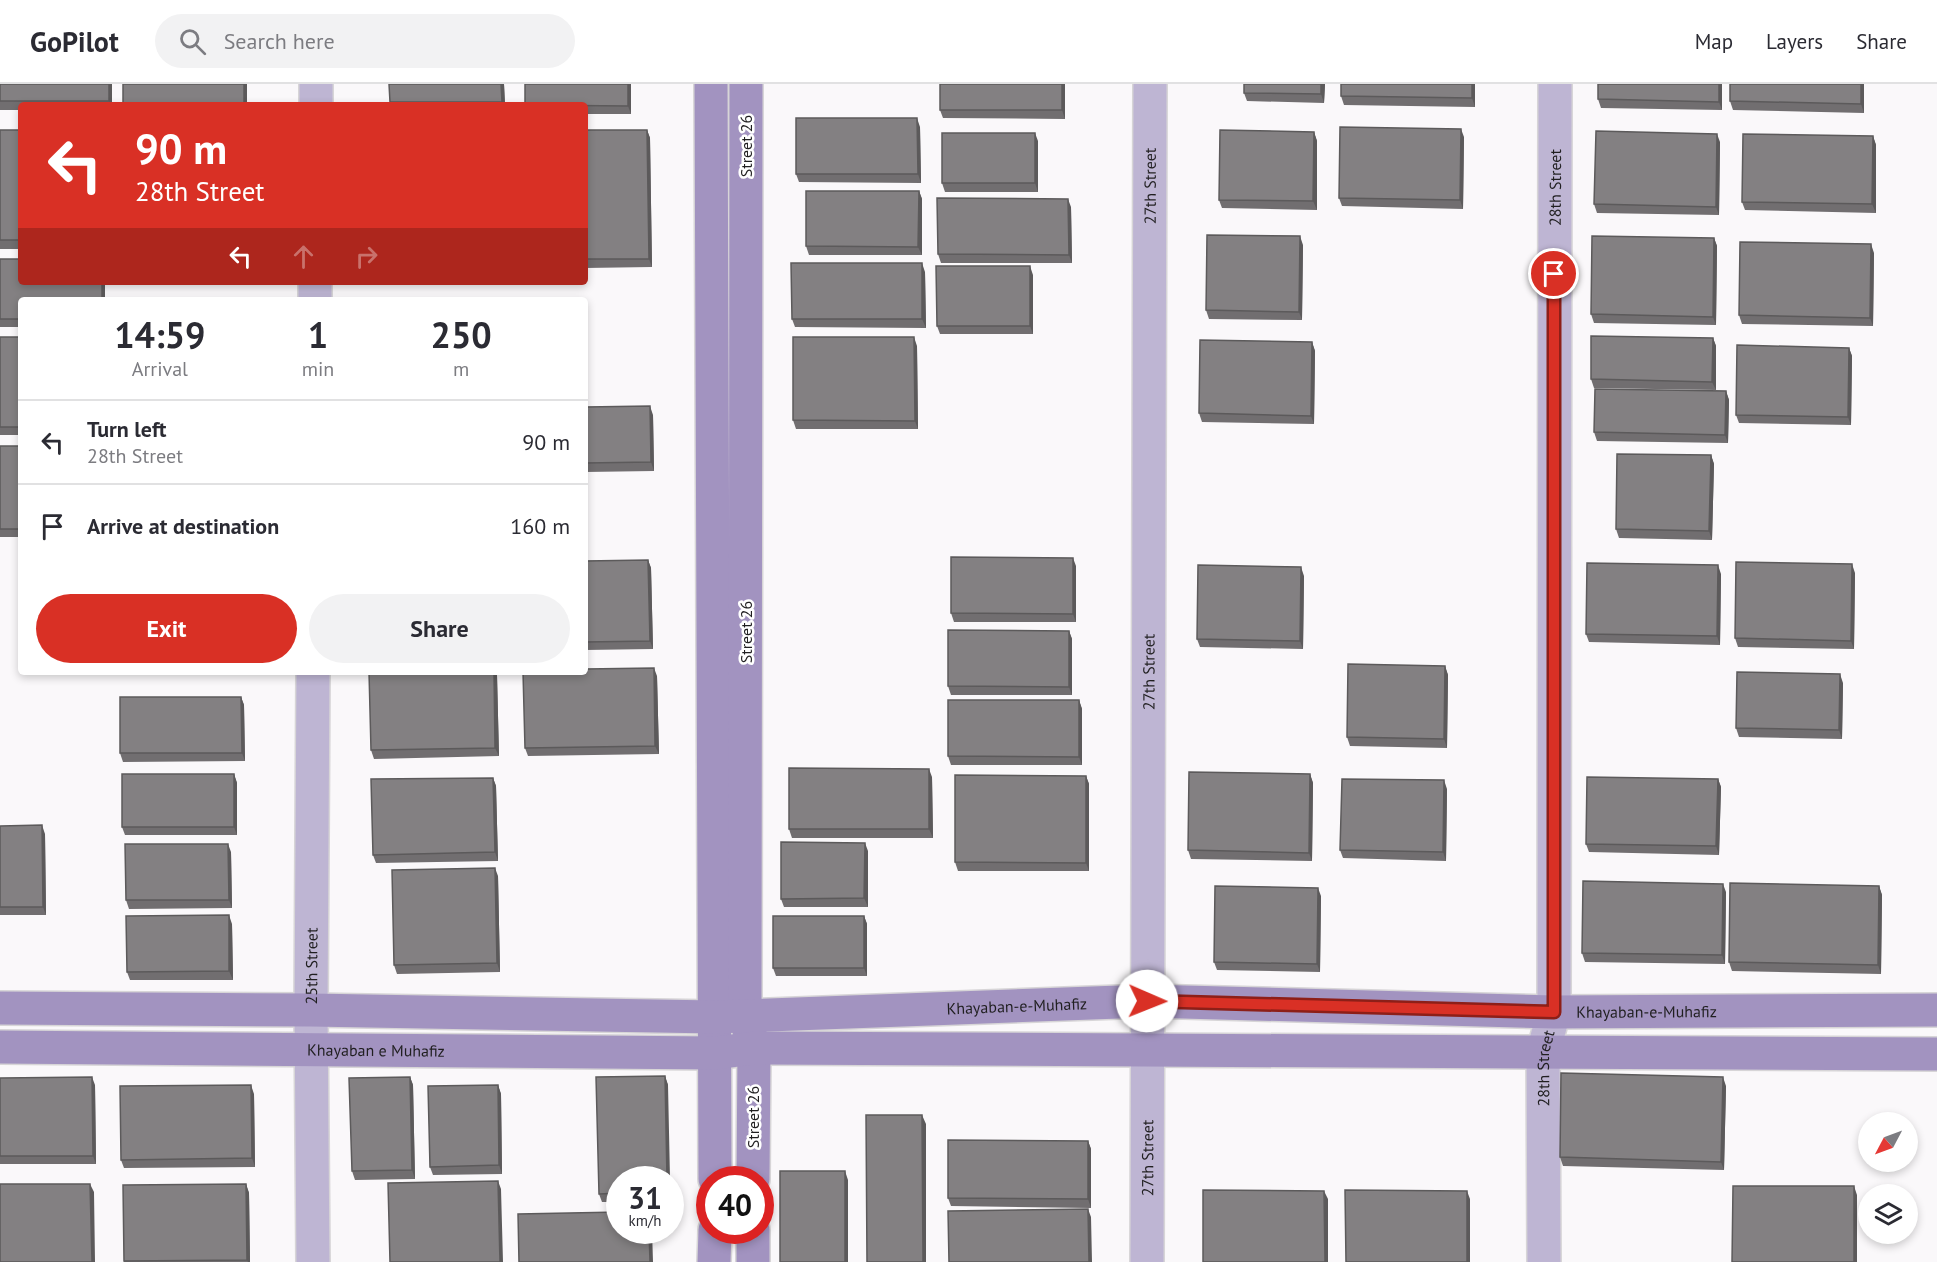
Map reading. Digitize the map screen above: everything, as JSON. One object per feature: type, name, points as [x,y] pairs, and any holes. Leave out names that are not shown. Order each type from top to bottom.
[{"type":"street","points":[[316,84],[316,102]]},
{"type":"street","name":"Street 26","points":[[711,84],[730,1016],[754,1048],[753,1166]]},
{"type":"street","name":"Street 26","points":[[715,1166],[716,1053],[730,1016],[746,84]]},
{"type":"street","name":"27th Street","points":[[1147,1262],[1150,84]]},
{"type":"street","name":"28th Street","points":[[1544,1262],[1543,1052],[1554,1012],[1555,84]]},
{"type":"street","name":"25th Street","points":[[313,675],[311,1049],[313,1262]]},
{"type":"street","name":"Khayaban-e-Muhafiz","points":[[730,1016],[1147,1001],[1554,1012],[1937,1010]]},
{"type":"street","points":[[0,1008],[730,1016]]},
{"type":"street","name":"Khayaban e Muhafiz","points":[[0,1047],[716,1053],[754,1048]]},
{"type":"street","points":[[754,1048],[1937,1054]]},
{"type":"street","points":[[714,1262],[715,1244]]},
{"type":"street","points":[[753,1244],[753,1262]]},
{"type":"building","points":[[0,84],[109,84],[109,101],[0,101]]},
{"type":"building","points":[[123,84],[244,84],[244,102],[123,102]]},
{"type":"building","points":[[389,84],[501,84],[502,102],[390,102]]},
{"type":"building","points":[[525,84],[628,84],[628,106],[588,106],[588,102],[525,102]]},
{"type":"building","points":[[940,84],[1062,84],[1062,110],[940,110]]},
{"type":"building","points":[[1244,84],[1321,84],[1321,94],[1244,93]]},
{"type":"building","points":[[1341,84],[1472,84],[1472,98],[1341,96]]},
{"type":"building","points":[[1598,84],[1719,84],[1719,102],[1598,99]]},
{"type":"building","points":[[1730,84],[1861,84],[1861,104],[1730,101]]},
{"type":"building","points":[[796,118],[917,118],[918,174],[796,174]]},
{"type":"building","points":[[1340,127],[1461,129],[1460,200],[1339,198]]},
{"type":"building","points":[[0,130],[18,130],[18,240],[0,240]]},
{"type":"building","points":[[588,130],[647,130],[649,259],[588,259]]},
{"type":"building","points":[[1220,130],[1314,132],[1313,201],[1219,200]]},
{"type":"building","points":[[1596,131],[1717,134],[1716,207],[1594,204]]},
{"type":"building","points":[[942,133],[1035,133],[1035,183],[942,183]]},
{"type":"building","points":[[1743,134],[1873,136],[1872,204],[1742,202]]},
{"type":"building","points":[[806,191],[919,191],[918,247],[806,246]]},
{"type":"building","points":[[937,198],[1068,199],[1069,255],[938,254]]},
{"type":"building","points":[[1207,235],[1300,236],[1299,312],[1206,310]]},
{"type":"building","points":[[1592,236],[1714,238],[1713,317],[1591,314]]},
{"type":"building","points":[[1740,242],[1871,244],[1870,318],[1739,315]]},
{"type":"building","points":[[0,259],[18,259],[18,285],[102,285],[102,297],[18,297],[18,319],[0,319]]},
{"type":"building","points":[[791,263],[922,263],[922,319],[792,319]]},
{"type":"building","points":[[936,266],[1030,266],[1030,326],[937,326]]},
{"type":"building","points":[[1591,336],[1713,338],[1712,382],[1591,379]]},
{"type":"building","points":[[0,337],[18,337],[18,427],[0,427]]},
{"type":"building","points":[[793,337],[914,337],[915,421],[793,420]]},
{"type":"building","points":[[1200,340],[1312,342],[1311,416],[1199,413]]},
{"type":"building","points":[[1737,345],[1849,348],[1848,417],[1736,415]]},
{"type":"building","points":[[1595,389],[1726,391],[1725,435],[1594,432]]},
{"type":"building","points":[[650,406],[651,462],[588,463],[588,407]]},
{"type":"building","points":[[0,446],[18,446],[18,529],[0,529]]},
{"type":"building","points":[[1617,454],[1711,455],[1709,531],[1616,529]]},
{"type":"building","points":[[951,557],[1073,558],[1073,614],[951,613]]},
{"type":"building","points":[[648,560],[650,641],[588,642],[588,561]]},
{"type":"building","points":[[1736,562],[1852,564],[1851,641],[1735,638]]},
{"type":"building","points":[[1587,563],[1718,565],[1717,636],[1586,634]]},
{"type":"building","points":[[1198,565],[1301,567],[1300,641],[1197,639]]},
{"type":"building","points":[[948,630],[1069,631],[1069,687],[948,686]]},
{"type":"building","points":[[1348,664],[1445,666],[1444,739],[1347,737]]},
{"type":"building","points":[[654,668],[655,746],[525,748],[523,675],[588,675],[588,669]]},
{"type":"building","points":[[1737,672],[1840,674],[1839,730],[1736,728]]},
{"type":"building","points":[[369,675],[494,675],[495,748],[371,750]]},
{"type":"building","points":[[120,697],[241,697],[242,753],[120,753]]},
{"type":"building","points":[[948,700],[1079,700],[1079,757],[948,756]]},
{"type":"building","points":[[789,768],[929,769],[929,829],[789,829]]},
{"type":"building","points":[[1189,772],[1310,774],[1309,853],[1188,850]]},
{"type":"building","points":[[122,774],[234,774],[234,827],[122,827]]},
{"type":"building","points":[[955,775],[1086,776],[1086,863],[955,862]]},
{"type":"building","points":[[1587,777],[1718,779],[1716,846],[1586,844]]},
{"type":"building","points":[[493,778],[495,852],[373,855],[371,779]]},
{"type":"building","points":[[1342,779],[1444,780],[1443,852],[1340,850]]},
{"type":"building","points":[[42,825],[43,907],[0,907],[0,826]]},
{"type":"building","points":[[781,842],[865,843],[864,898],[781,899]]},
{"type":"building","points":[[125,844],[228,844],[229,900],[126,900]]},
{"type":"building","points":[[495,868],[497,963],[394,965],[392,870]]},
{"type":"building","points":[[1583,881],[1723,884],[1722,955],[1582,953]]},
{"type":"building","points":[[1730,883],[1879,886],[1878,965],[1729,962]]},
{"type":"building","points":[[1215,886],[1318,888],[1317,964],[1214,962]]},
{"type":"building","points":[[229,915],[229,971],[127,972],[126,916]]},
{"type":"building","points":[[773,916],[864,916],[864,968],[773,968]]},
{"type":"building","points":[[1561,1073],[1723,1077],[1721,1162],[1560,1157]]},
{"type":"building","points":[[665,1076],[667,1166],[606,1166],[606,1194],[599,1194],[596,1077]]},
{"type":"building","points":[[92,1077],[93,1156],[0,1156],[0,1078]]},
{"type":"building","points":[[410,1077],[412,1170],[352,1171],[349,1078]]},
{"type":"building","points":[[251,1085],[252,1158],[121,1160],[120,1086]]},
{"type":"building","points":[[498,1085],[499,1165],[430,1167],[428,1086]]},
{"type":"building","points":[[866,1115],[922,1115],[923,1262],[867,1262]]},
{"type":"building","points":[[948,1140],[1088,1141],[1088,1199],[948,1198]]},
{"type":"building","points":[[780,1171],[845,1171],[845,1262],[780,1262]]},
{"type":"building","points":[[498,1181],[500,1262],[390,1262],[388,1183]]},
{"type":"building","points":[[0,1184],[90,1184],[92,1262],[0,1262]]},
{"type":"building","points":[[246,1184],[247,1260],[124,1261],[123,1185]]},
{"type":"building","points":[[1733,1186],[1854,1186],[1854,1262],[1732,1262]]},
{"type":"building","points":[[1203,1190],[1324,1191],[1325,1262],[1203,1262]]},
{"type":"building","points":[[1345,1190],[1467,1191],[1467,1262],[1346,1262]]},
{"type":"building","points":[[1088,1209],[1089,1262],[949,1262],[948,1211]]},
{"type":"building","points":[[606,1212],[606,1244],[649,1244],[650,1262],[519,1262],[518,1214]]},
{"type":"route","points":[[1147,1001],[1554,1012],[1554,274]]}]
